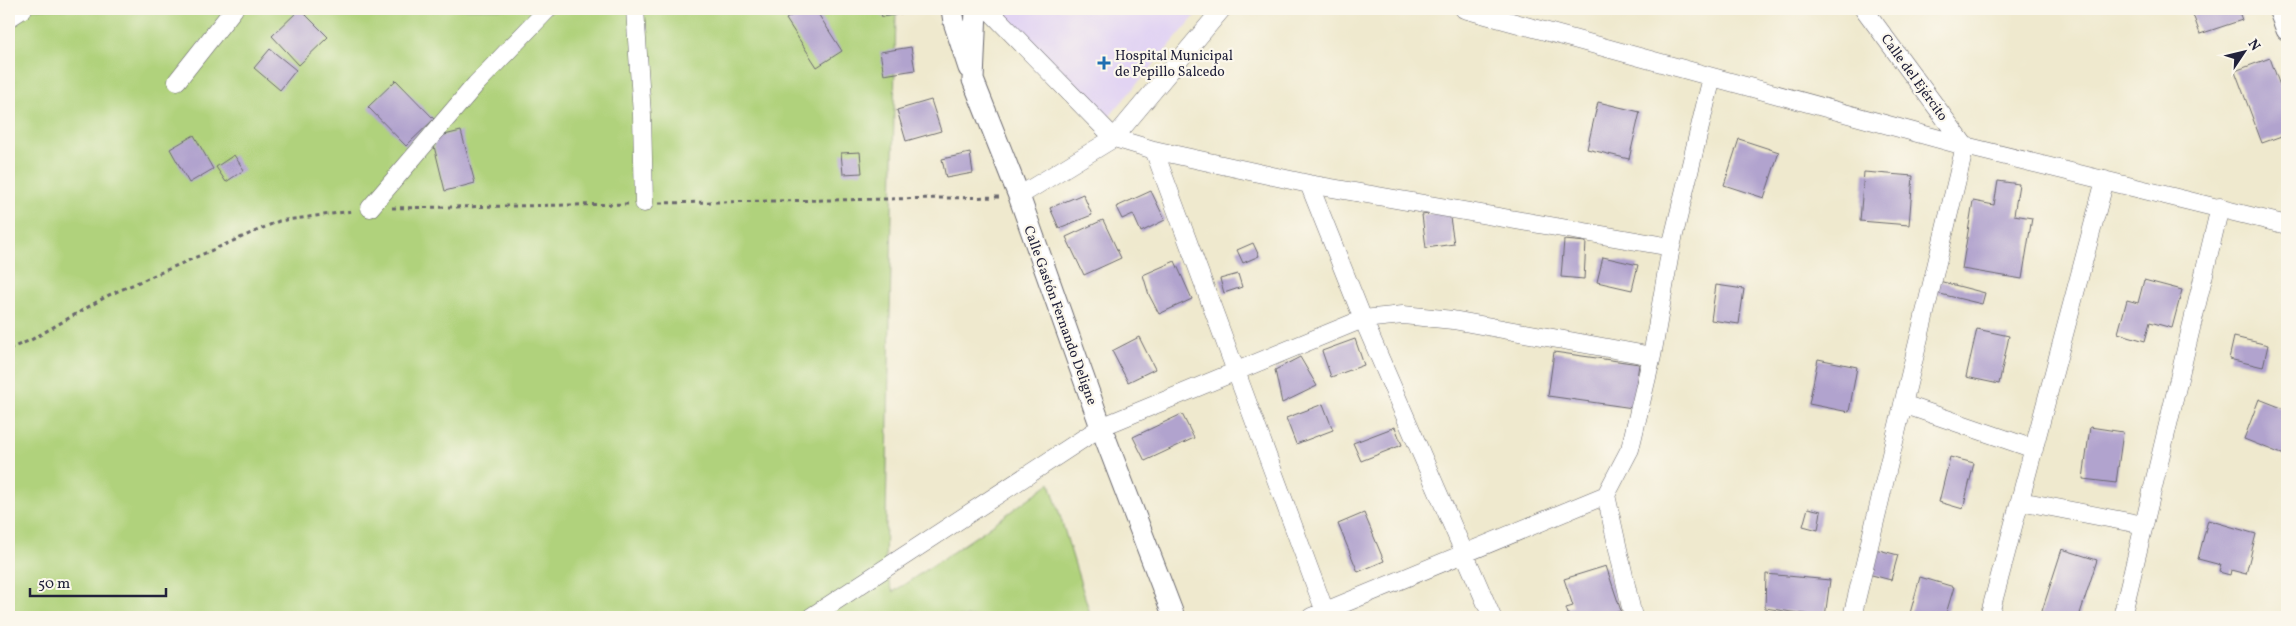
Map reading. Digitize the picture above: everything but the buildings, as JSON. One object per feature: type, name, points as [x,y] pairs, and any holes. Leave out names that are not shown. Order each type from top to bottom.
[{"type":"street","points":[[9,18],[22,9]]},
{"type":"street","points":[[177,81],[234,9]]},
{"type":"street","points":[[370,208],[476,84],[548,9]]},
{"type":"street","points":[[635,9],[642,115],[644,203]]},
{"type":"street","points":[[952,9],[954,22],[973,80]]},
{"type":"street","name":"Calle Gastón Fernando Deligne","points":[[976,9],[973,80],[1019,196],[1101,427],[1174,617]]},
{"type":"street","points":[[988,9],[1114,138],[1154,150],[1309,184],[1671,247]]},
{"type":"street","points":[[1019,196],[1114,138],[1222,9]]},
{"type":"street","points":[[1464,9],[1965,146],[2220,207],[2287,225]]},
{"type":"street","name":"Calle del Ejército","points":[[1864,9],[1965,146]]},
{"type":"street","points":[[2279,9],[2287,30]]},
{"type":"street","points":[[1154,150],[1236,371],[1321,615],[1606,495],[1630,449],[1652,356],[1671,247],[1712,77]]},
{"type":"street","points":[[1852,617],[1965,146]]},
{"type":"street","points":[[1989,617],[2105,180]]},
{"type":"street","points":[[1309,184],[1363,319],[1466,553],[1492,617]]},
{"type":"street","points":[[2122,617],[2220,207]]},
{"type":"street","points":[[811,617],[1101,427],[1363,319],[1403,315],[1453,320],[1652,356]]},
{"type":"street","points":[[1903,404],[2034,449]]},
{"type":"street","points":[[1606,495],[1633,617]]},
{"type":"street","points":[[2020,501],[2144,525]]},
{"type":"path","points":[[9,349],[31,340],[109,295],[279,221],[370,208],[1019,196]]},
{"type":"shaded area","name":"Hospital Municipal de Pepillo Salcedo","points":[[1000,9],[1201,9],[1108,118]]},
{"type":"green space","points":[[9,9],[896,9],[885,570],[893,592],[981,533],[1050,483],[1091,617],[9,617]]},
{"type":"place","name":"Hospital Municipal de Pepillo Salcedo","points":[[1104,63]]}]
